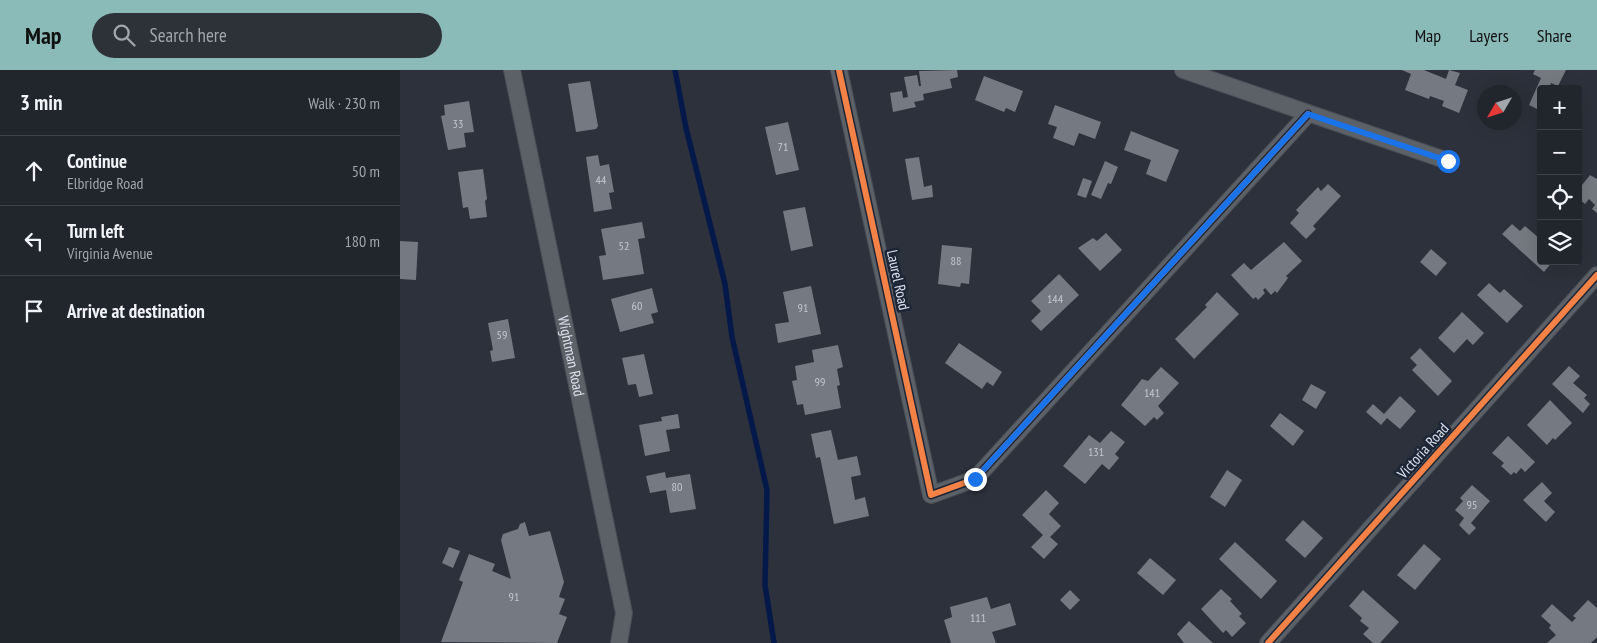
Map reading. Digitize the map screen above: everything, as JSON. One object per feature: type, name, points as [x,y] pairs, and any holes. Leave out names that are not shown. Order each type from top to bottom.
[{"type":"street","name":"Wightman Road","points":[[512,70],[624,612],[619,643]]},
{"type":"street","name":"Laurel Road","points":[[839,70],[932,495],[975,479],[1308,114]]},
{"type":"street","points":[[1183,70],[1448,161]]},
{"type":"street","name":"Victoria Road","points":[[1268,643],[1597,275]]},
{"type":"building","points":[[957,70],[958,77],[950,79],[952,88],[923,94],[924,100],[914,102],[916,107],[893,112],[890,93],[902,91],[903,98],[908,97],[904,77],[917,75],[919,86],[921,86],[919,71]]},
{"type":"building","points":[[1402,70],[1424,70],[1446,79],[1449,70],[1460,73],[1455,85],[1468,90],[1459,113],[1442,106],[1444,101],[1430,96],[1429,99],[1405,90],[1411,74]]},
{"type":"building","points":[[1535,70],[1566,70],[1558,85],[1551,83],[1550,85],[1538,85],[1541,78],[1533,74]]},
{"type":"building","points":[[984,76],[1023,91],[1015,112],[1006,108],[1004,112],[975,100]]},
{"type":"building","points":[[590,81],[598,126],[596,129],[576,132],[568,84]]},
{"type":"building","points":[[1537,87],[1537,109],[1529,105]]},
{"type":"building","points":[[469,101],[474,132],[464,133],[466,147],[448,150],[441,116],[445,115],[444,105]]},
{"type":"building","points":[[1055,105],[1101,122],[1095,139],[1079,133],[1074,146],[1053,138],[1057,127],[1048,124]]},
{"type":"building","points":[[788,122],[799,170],[776,175],[765,127]]},
{"type":"building","points":[[1131,131],[1179,150],[1166,182],[1146,174],[1151,160],[1124,150]]},
{"type":"building","points":[[598,155],[600,166],[609,164],[614,192],[609,193],[612,209],[594,212],[586,157]]},
{"type":"building","points":[[919,157],[924,187],[932,185],[933,197],[912,200],[905,159]]},
{"type":"building","points":[[1105,161],[1118,167],[1111,184],[1108,183],[1101,199],[1091,195]]},
{"type":"building","points":[[483,169],[487,217],[470,219],[468,207],[463,208],[458,172]]},
{"type":"building","points":[[1590,175],[1597,179],[1597,213],[1592,209],[1595,205],[1589,199],[1585,204],[1582,201],[1582,185]]},
{"type":"building","points":[[1083,178],[1092,181],[1086,198],[1077,195]]},
{"type":"building","points":[[1328,184],[1341,196],[1313,226],[1316,229],[1306,239],[1290,223],[1299,213],[1296,210],[1318,187],[1321,191]]},
{"type":"building","points":[[805,207],[813,246],[791,251],[783,211]]},
{"type":"building","points":[[642,222],[645,238],[638,239],[644,274],[603,280],[599,256],[606,255],[601,229]]},
{"type":"building","points":[[1512,224],[1520,231],[1525,226],[1537,236],[1537,265],[1550,265],[1544,272],[1502,234]]},
{"type":"building","points":[[1106,233],[1122,250],[1100,271],[1078,248],[1093,238],[1097,241]]},
{"type":"building","points":[[400,241],[418,242],[416,280],[400,279]]},
{"type":"building","points":[[1284,242],[1302,261],[1286,276],[1288,278],[1277,293],[1275,291],[1271,295],[1265,288],[1263,290],[1265,293],[1258,300],[1256,297],[1253,299],[1231,275],[1244,263],[1251,270]]},
{"type":"building","points":[[942,245],[972,248],[969,284],[961,283],[960,287],[938,284]]},
{"type":"building","points":[[1431,249],[1447,263],[1436,276],[1420,262]]},
{"type":"building","points":[[1059,274],[1079,295],[1041,331],[1031,321],[1041,311],[1031,301]]},
{"type":"building","points":[[1489,283],[1500,293],[1504,289],[1523,306],[1507,323],[1477,295]]},
{"type":"building","points":[[811,286],[821,334],[778,343],[775,324],[789,322],[783,292]]},
{"type":"building","points":[[652,288],[658,312],[651,314],[654,323],[620,332],[611,299]]},
{"type":"building","points":[[1217,292],[1239,314],[1194,359],[1175,339],[1207,307],[1205,305]]},
{"type":"building","points":[[1462,312],[1484,333],[1473,345],[1467,339],[1454,353],[1438,338]]},
{"type":"building","points":[[508,319],[515,358],[492,362],[490,351],[493,350],[488,323]]},
{"type":"building","points":[[959,343],[1002,372],[993,386],[987,382],[982,389],[945,363]]},
{"type":"building","points":[[838,345],[843,367],[837,369],[840,385],[837,386],[841,408],[805,415],[803,404],[797,405],[792,381],[797,380],[795,366],[814,362],[812,350]]},
{"type":"building","points":[[1420,348],[1452,381],[1438,396],[1412,370],[1417,365],[1410,358]]},
{"type":"building","points":[[644,354],[653,394],[639,397],[636,384],[628,385],[622,358]]},
{"type":"building","points":[[1569,366],[1580,376],[1573,383],[1587,395],[1584,398],[1590,404],[1583,413],[1552,384]]},
{"type":"building","points":[[1161,367],[1179,383],[1158,406],[1164,413],[1157,420],[1154,417],[1145,426],[1121,405],[1142,379],[1148,381]]},
{"type":"building","points":[[1311,384],[1326,392],[1316,409],[1302,400]]},
{"type":"building","points":[[1400,396],[1416,411],[1400,429],[1387,418],[1381,425],[1366,412],[1373,404],[1384,414]]},
{"type":"building","points":[[1550,400],[1572,423],[1555,440],[1553,438],[1547,445],[1527,425]]},
{"type":"building","points":[[1280,413],[1304,431],[1293,446],[1270,426]]},
{"type":"building","points":[[678,414],[680,428],[666,430],[670,451],[645,456],[639,425],[662,421],[661,417]]},
{"type":"building","points":[[831,430],[838,460],[857,456],[861,475],[851,477],[855,500],[865,497],[869,516],[834,524],[820,457],[816,458],[811,434]]},
{"type":"building","points":[[1111,431],[1125,442],[1115,454],[1119,458],[1109,470],[1102,464],[1085,484],[1063,466],[1089,435],[1100,443]]},
{"type":"building","points":[[1508,436],[1535,462],[1525,472],[1521,468],[1516,474],[1514,472],[1511,475],[1501,466],[1504,463],[1492,453]]},
{"type":"building","points":[[1227,470],[1242,480],[1225,507],[1210,497]]},
{"type":"building","points":[[665,472],[666,478],[690,474],[696,509],[670,513],[666,490],[650,493],[646,476]]},
{"type":"building","points":[[1542,482],[1552,493],[1544,501],[1555,512],[1546,522],[1523,500]]},
{"type":"building","points":[[1472,485],[1490,501],[1471,523],[1476,528],[1469,535],[1459,525],[1464,518],[1455,510],[1463,501],[1460,498]]},
{"type":"building","points":[[1046,490],[1059,503],[1049,514],[1061,526],[1050,537],[1058,544],[1044,559],[1031,547],[1043,535],[1022,515]]},
{"type":"building","points":[[1303,520],[1323,538],[1305,558],[1285,540]]},
{"type":"building","points":[[525,522],[529,536],[550,531],[564,582],[559,597],[565,599],[559,614],[567,617],[557,643],[441,642],[463,582],[459,580],[469,554],[495,564],[492,571],[511,579],[501,540],[503,534],[518,529],[520,524]]},
{"type":"building","points":[[1235,542],[1277,581],[1261,599],[1219,559]]},
{"type":"building","points":[[1424,544],[1441,559],[1415,590],[1397,575]]},
{"type":"building","points":[[449,547],[460,551],[453,568],[442,563]]},
{"type":"building","points":[[1150,558],[1176,580],[1163,595],[1137,573]]},
{"type":"building","points":[[1221,589],[1232,599],[1230,601],[1242,614],[1239,616],[1246,623],[1232,637],[1226,630],[1223,633],[1201,609]]},
{"type":"building","points":[[1070,590],[1080,600],[1070,610],[1060,600]]},
{"type":"building","points":[[1363,590],[1399,622],[1380,643],[1373,643],[1363,634],[1369,628],[1360,621],[1362,618],[1349,606]]},
{"type":"building","points":[[987,597],[991,609],[1010,603],[1016,625],[992,632],[996,643],[951,643],[944,620],[952,617],[950,607]]},
{"type":"building","points":[[1588,600],[1597,608],[1597,637],[1591,643],[1547,643],[1556,635],[1549,628],[1551,625],[1541,616],[1552,604],[1572,622],[1576,618],[1573,616]]},
{"type":"building","points":[[1189,621],[1213,643],[1184,643],[1177,634]]},
{"type":"waterway","points":[[675,70],[686,128],[725,284],[732,337],[767,490],[765,585],[774,643]]},
{"type":"cycle path","points":[[839,70],[931,495],[975,479],[1308,114]]},
{"type":"cycle path","points":[[1268,643],[1597,275]]},
{"type":"route","points":[[975,479],[1308,114],[1448,161]]}]
